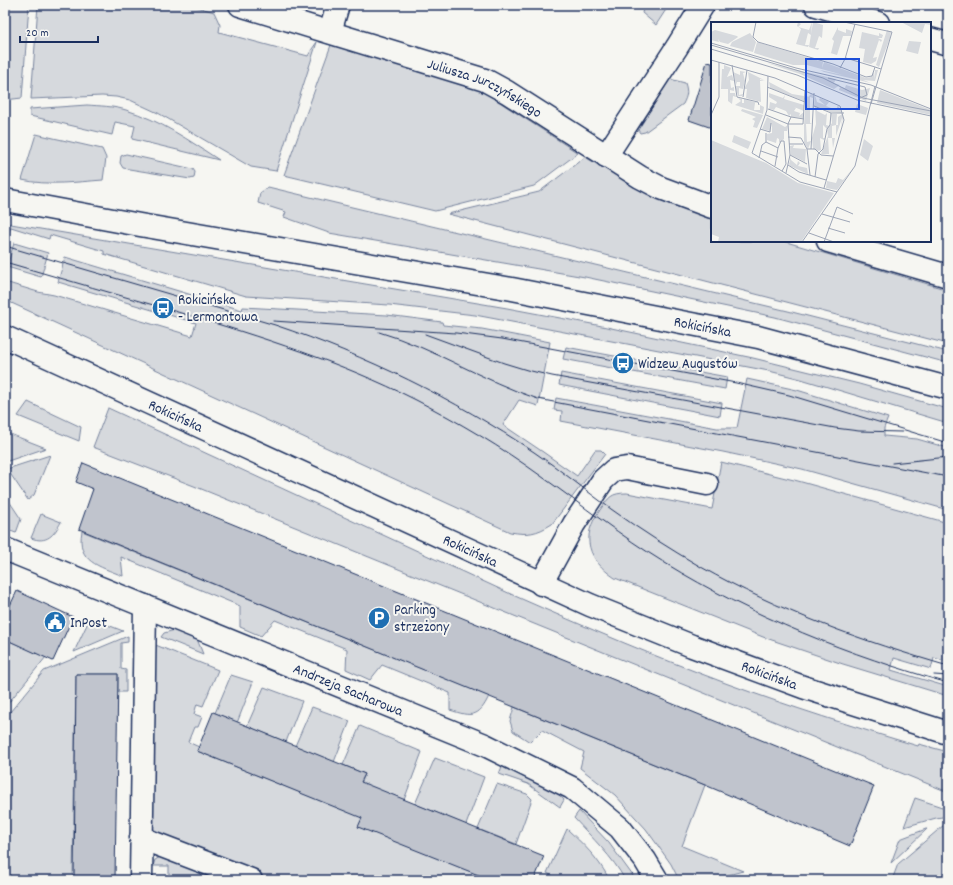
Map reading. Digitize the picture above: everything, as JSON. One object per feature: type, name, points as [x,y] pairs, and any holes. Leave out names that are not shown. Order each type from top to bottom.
[{"type":"street","name":"Juliusza Jurczyńskiego","points":[[240,5],[485,80],[507,92],[640,177],[661,188],[711,207]]},
{"type":"street","points":[[330,32],[338,5]]},
{"type":"street","points":[[606,156],[677,48],[702,5]]},
{"type":"street","points":[[816,5],[875,22]]},
{"type":"street","points":[[931,39],[948,44]]},
{"type":"street","name":"Rokicińska","points":[[5,200],[140,225],[512,289],[758,337],[948,388]]},
{"type":"street","points":[[831,242],[948,276]]},
{"type":"street","name":"Rokicińska","points":[[5,337],[541,584],[590,605],[692,646],[788,681],[948,733]]},
{"type":"street","points":[[541,584],[574,524],[604,480],[614,470],[627,468],[707,484]]},
{"type":"street","name":"Andrzeja Sacharowa","points":[[5,549],[490,747],[572,788],[620,828],[645,860],[657,880]]},
{"type":"street","points":[[141,880],[145,606]]},
{"type":"street","points":[[141,838],[251,880]]},
{"type":"shaded area","points":[[5,5],[29,5],[22,98],[5,100]]},
{"type":"shaded area","points":[[38,5],[191,5],[214,12],[220,25],[219,32],[308,56],[317,42],[276,171],[251,167],[158,113],[130,100],[102,96],[31,99]]},
{"type":"shaded area","points":[[644,5],[669,5],[656,25],[642,13]]},
{"type":"shaded area","points":[[331,45],[462,82],[478,88],[578,153],[534,186],[435,211],[284,175]]},
{"type":"shaded area","points":[[670,79],[685,83],[687,94],[683,104],[645,132],[640,133],[638,130]]},
{"type":"shaded area","points":[[87,105],[106,106],[126,110],[151,119],[219,160],[132,139],[135,126],[115,122],[112,135],[30,116],[30,109]]},
{"type":"shaded area","points":[[36,134],[102,149],[106,158],[103,180],[42,183],[22,180]]},
{"type":"shaded area","points":[[126,154],[193,169],[195,172],[194,178],[190,179],[123,168],[120,163],[121,156]]},
{"type":"shaded area","points":[[585,157],[636,187],[670,203],[711,219],[711,242],[786,242],[948,290],[948,344],[448,214],[539,192]]},
{"type":"shaded area","points":[[268,187],[788,311],[948,352],[948,363],[775,317],[585,277],[329,233],[284,217],[286,212],[258,203],[260,193]]},
{"type":"shaded area","points":[[5,223],[507,308],[597,325],[753,358],[859,384],[948,409],[948,423],[801,379],[769,371],[475,315],[389,305],[246,296],[104,254],[104,251],[50,235],[49,239],[11,227],[5,241]]},
{"type":"shaded area","points":[[14,243],[48,253],[41,277],[7,267]]},
{"type":"shaded area","points":[[65,257],[242,310],[243,307],[387,315],[442,322],[443,325],[482,329],[550,342],[538,406],[519,400],[503,425],[577,476],[595,450],[601,450],[605,454],[552,524],[532,533],[510,532],[5,300],[5,282],[192,336],[196,323],[58,282]]},
{"type":"shaded area","points":[[566,347],[727,377],[725,389],[563,359]]},
{"type":"shaded area","points":[[561,373],[722,403],[720,416],[559,385]]},
{"type":"shaded area","points":[[747,379],[797,390],[888,418],[884,428],[884,436],[917,439],[948,448],[948,510],[802,469],[723,452],[561,421],[562,411],[554,410],[556,398],[717,428],[737,428]]},
{"type":"shaded area","points":[[28,402],[81,427],[79,441],[18,416]]},
{"type":"shaded area","points":[[108,408],[515,596],[647,652],[728,684],[799,709],[918,746],[919,744],[948,752],[948,792],[194,486],[93,447]]},
{"type":"shaded area","points":[[5,432],[46,448],[5,462]]},
{"type":"shaded area","points":[[50,455],[34,495],[28,500],[7,469]]},
{"type":"shaded area","points":[[721,462],[798,481],[948,523],[948,662],[934,658],[931,669],[894,658],[891,670],[948,687],[948,696],[843,664],[763,637],[615,578],[598,564],[590,547],[590,529],[600,510],[611,497],[617,494],[627,493],[712,509]]},
{"type":"shaded area","points":[[5,495],[21,519],[16,533],[5,529]]},
{"type":"shaded area","points":[[41,514],[61,522],[56,531],[49,537],[46,539],[37,540],[31,538]]},
{"type":"shaded area","points":[[82,531],[489,696],[478,712],[474,714],[464,714],[450,710],[450,693],[382,665],[370,680],[346,669],[347,649],[275,620],[261,636],[240,627],[240,606],[121,557],[123,576],[98,566],[86,556],[82,550]]},
{"type":"shaded area","points":[[90,618],[123,631],[74,652]]},
{"type":"shaded area","points":[[175,630],[197,639],[203,654],[161,637],[164,633]]},
{"type":"shaded area","points":[[128,636],[128,642],[121,643],[121,669],[126,670],[126,692],[118,692],[118,674],[76,674],[73,880],[5,880],[5,718],[44,671]]},
{"type":"shaded area","points":[[5,639],[46,657],[5,707]]},
{"type":"shaded area","points":[[153,644],[218,670],[203,706],[197,704],[194,714],[202,717],[198,727],[194,727],[188,742],[199,747],[197,751],[349,812],[365,774],[343,765],[360,726],[422,752],[404,800],[491,880],[269,880],[157,836],[151,823]]},
{"type":"shaded area","points":[[231,675],[253,682],[237,723],[215,713]]},
{"type":"shaded area","points":[[264,687],[302,701],[286,742],[247,726]]},
{"type":"shaded area","points":[[312,707],[350,721],[334,762],[295,746]]},
{"type":"shaded area","points":[[514,707],[705,785],[682,846],[743,871],[709,880],[679,880],[671,864],[646,829],[615,795],[580,768],[584,752],[542,730],[530,742],[513,731],[510,721]]},
{"type":"shaded area","points":[[435,758],[484,777],[466,825],[415,804]]},
{"type":"shaded area","points":[[503,764],[555,790],[564,800],[560,807],[528,784],[499,774]]},
{"type":"shaded area","points":[[497,784],[527,794],[532,799],[516,844],[478,829]]},
{"type":"shaded area","points":[[915,798],[948,809],[948,816],[904,827]]},
{"type":"shaded area","points":[[579,811],[609,843],[636,880],[625,880],[614,863],[574,818]]},
{"type":"shaded area","points":[[944,825],[948,825],[948,880],[892,880],[898,864]]},
{"type":"shaded area","points":[[567,829],[594,857],[608,877],[599,880],[554,880],[555,877],[547,873]]},
{"type":"shaded area","points":[[927,829],[891,863],[900,839]]},
{"type":"shaded area","points":[[162,856],[212,873],[208,880],[169,880],[169,866],[153,866],[155,860]]},
{"type":"building","points":[[707,62],[711,63],[711,128],[689,120]]},
{"type":"building","name":"Parking strzeżony","points":[[83,463],[874,786],[850,846],[705,785],[79,529],[93,489],[76,482]]},
{"type":"building","points":[[17,591],[73,617],[53,661],[5,639],[5,616]]},
{"type":"building","points":[[76,674],[118,674],[115,880],[74,880]]},
{"type":"building","points":[[213,712],[365,774],[361,782],[544,856],[534,880],[491,880],[358,827],[362,818],[197,751]]},
{"type":"tram line","points":[[5,246],[275,325],[343,350],[441,396],[503,432],[544,459],[644,532],[730,583],[760,598],[822,624],[884,646],[948,666]]},
{"type":"tram line","points":[[5,262],[241,331],[330,362],[388,386],[480,435],[526,465],[649,553],[698,583],[732,601],[802,633],[874,660],[948,683]]},
{"type":"tram line","points":[[273,321],[456,333],[502,339],[736,383],[789,395],[948,443]]},
{"type":"tram line","points":[[379,332],[439,355],[518,392],[538,399],[948,477]]},
{"type":"tram line","points":[[425,334],[504,363],[552,376],[835,428],[859,431],[902,432]]},
{"type":"tram line","points":[[892,463],[948,457]]},
{"type":"tram line","points":[[934,675],[948,676]]},
{"type":"place","name":"Rokicińska - Lermontowa","points":[[163,308]]},
{"type":"place","name":"Widzew Augustów","points":[[623,363]]},
{"type":"place","name":"Parking strzeżony","points":[[379,618]]},
{"type":"place","name":"InPost","points":[[55,622]]}]
